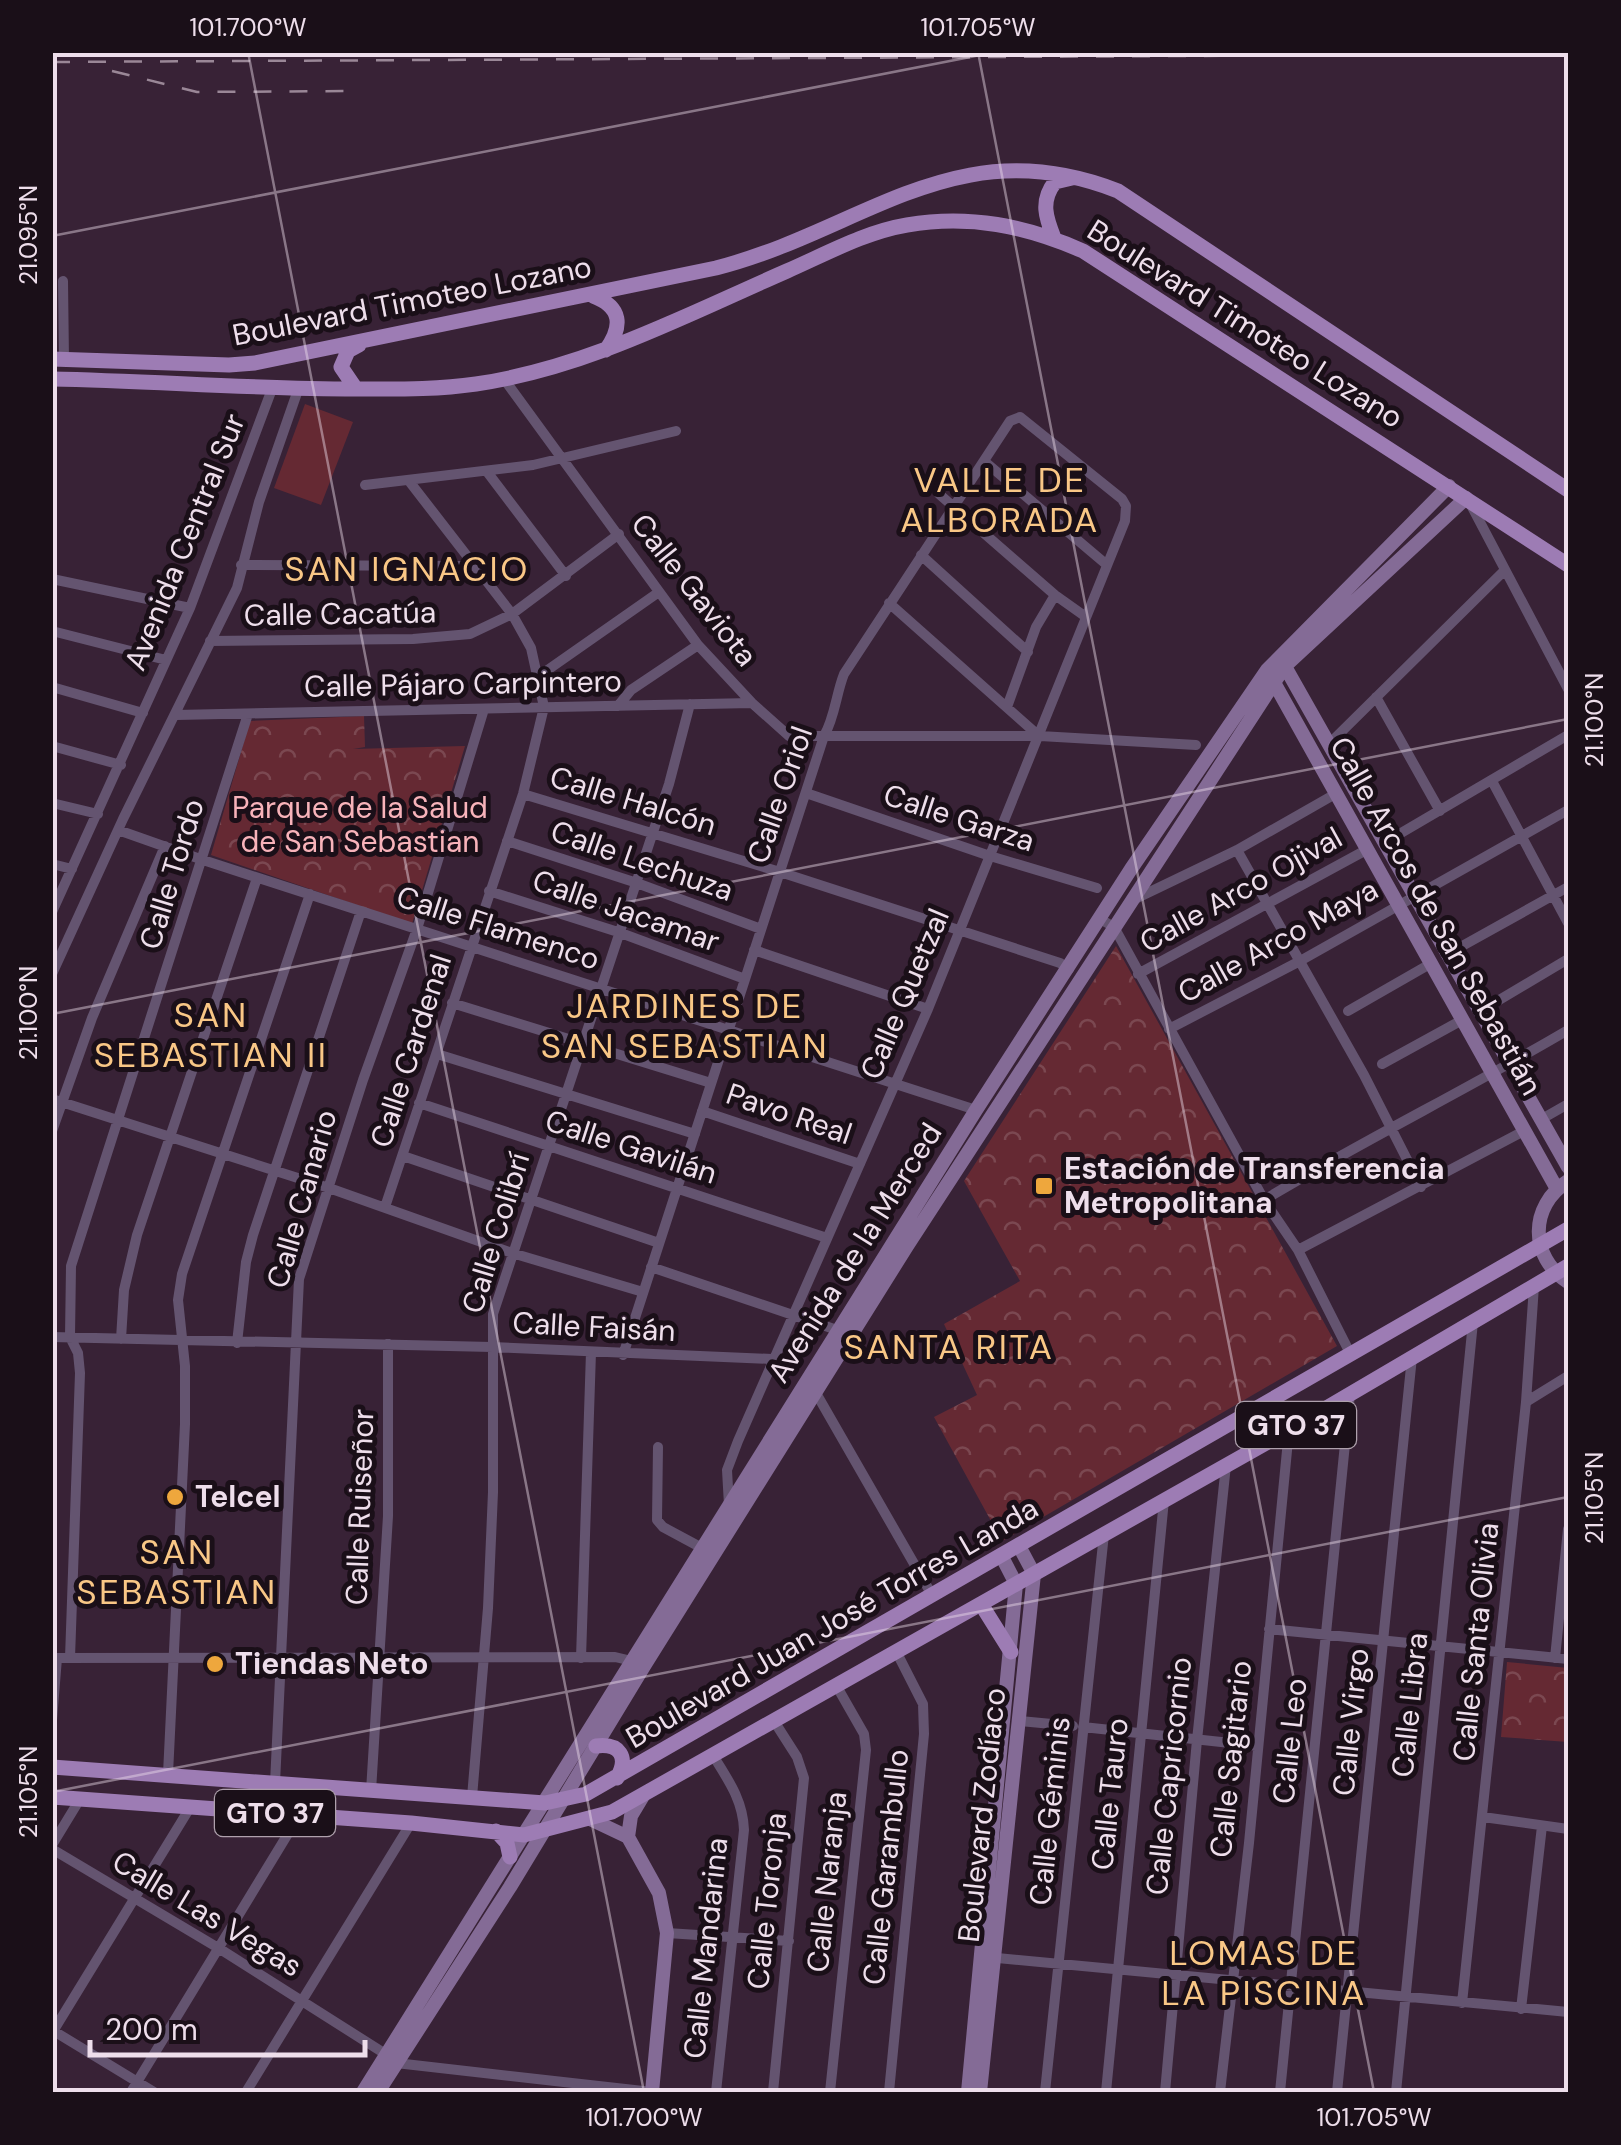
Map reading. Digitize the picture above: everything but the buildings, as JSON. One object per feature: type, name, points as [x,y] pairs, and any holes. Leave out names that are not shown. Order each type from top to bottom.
[{"type":"main road","name":"Boulevard Timoteo Lozano","points":[[58,360],[230,365],[290,355],[740,262],[875,204],[948,179],[995,170],[1036,170],[1072,174],[1118,190],[1568,490]]},
{"type":"main road","points":[[1054,238],[1045,212],[1050,189],[1063,180],[1091,180]]},
{"type":"main road","name":"Boulevard Timoteo Lozano","points":[[52,379],[286,389],[437,389],[504,379],[606,350],[880,231],[930,221],[970,220],[1021,228],[1083,250],[1568,564]]},
{"type":"main road","points":[[591,295],[606,301],[618,318],[618,328],[606,350]]},
{"type":"main road","points":[[356,389],[346,377],[342,357],[354,347],[377,338]]},
{"type":"main road","name":"Boulevard Juan José Torres Landa","points":[[52,1767],[553,1802],[616,1779],[1568,1229]]},
{"type":"main road","name":"Boulevard Juan José Torres Landa","points":[[52,1797],[524,1835],[590,1819],[714,1757],[1534,1286],[1564,1274]]},
{"type":"main road","points":[[981,1604],[1011,1652]]},
{"type":"main road","points":[[596,1746],[620,1750],[623,1761],[616,1779]]},
{"type":"main road","points":[[300,1814],[306,1800],[304,1785]]},
{"type":"main road","points":[[327,1817],[326,1800],[333,1787]]},
{"type":"main road","points":[[496,1830],[510,1857]]},
{"type":"street","points":[[58,360],[63,281]]},
{"type":"street","name":"Calle Gaviota","points":[[504,379],[698,645],[789,736],[1040,736],[1196,745]]},
{"type":"street","points":[[52,974],[237,588],[286,389]]},
{"type":"street","name":"Avenida Central Sur","points":[[52,912],[286,389]]},
{"type":"street","name":"Calle Oriol","points":[[623,1355],[824,736],[832,723],[844,674],[1012,418],[1020,417],[1122,499]]},
{"type":"street","points":[[365,485],[488,473],[676,431]]},
{"type":"street","points":[[984,461],[1107,565]]},
{"type":"street","points":[[488,473],[566,576]]},
{"type":"street","name":"Calle Cardenal","points":[[385,1207],[523,794],[544,708],[532,648],[512,614],[410,481]]},
{"type":"street","name":"Avenida de la Merced","points":[[363,2092],[391,2060],[544,1831],[553,1802],[702,1548],[1270,676],[1449,486]]},
{"type":"street","points":[[939,494],[1086,618]]},
{"type":"street","name":"Calle Quetzal","points":[[730,1506],[727,1470],[928,1009],[1040,736],[1124,522],[1126,506],[1122,499]]},
{"type":"street","name":"Avenida de la Merced","points":[[1282,660],[1467,500]]},
{"type":"street","points":[[1467,500],[1568,690]]},
{"type":"street","name":"Calle Cacatúa","points":[[210,641],[452,637],[482,630],[512,614],[619,534]]},
{"type":"street","points":[[921,556],[1028,652]]},
{"type":"street","points":[[241,565],[473,566]]},
{"type":"street","points":[[1330,743],[1505,570]]},
{"type":"street","points":[[52,579],[190,608]]},
{"type":"street","points":[[540,676],[660,592]]},
{"type":"street","points":[[1007,707],[1040,618],[1055,595]]},
{"type":"street","points":[[889,603],[1040,736]]},
{"type":"street","points":[[52,631],[166,660]]},
{"type":"street","points":[[618,706],[632,690],[698,645]]},
{"type":"street","name":"Calle Arcos de San Sebastián","points":[[1282,660],[1568,1167]]},
{"type":"street","name":"Avenida de la Merced","points":[[378,2092],[391,2060],[510,1857],[596,1746],[637,1663],[816,1394],[844,1333],[976,1110],[1070,970],[1130,901],[1270,676]]},
{"type":"street","name":"Calle Arcos de San Sebastián","points":[[1270,676],[1524,1131],[1563,1185],[1540,1214],[1540,1245]]},
{"type":"street","points":[[52,687],[143,714]]},
{"type":"street","points":[[1376,698],[1440,811]]},
{"type":"street","name":"Calle Pájaro Carpintero","points":[[176,715],[752,703]]},
{"type":"street","name":"Calle Colibrí","points":[[472,1797],[488,1608],[493,1314],[634,882],[670,784],[690,704]]},
{"type":"street","name":"Calle Canario","points":[[275,1783],[299,1279],[385,1013],[417,929],[484,709]]},
{"type":"street","name":"Calle Tordo","points":[[70,1658],[80,1373],[78,1354],[70,1337],[72,1266],[248,714]]},
{"type":"street","name":"Calle Arco Ojival","points":[[1384,843],[1568,735]]},
{"type":"street","points":[[52,746],[121,765]]},
{"type":"street","points":[[1492,782],[1568,923]]},
{"type":"street","points":[[1130,901],[1237,850],[1337,792]]},
{"type":"street","name":"Calle Garza","points":[[806,793],[1097,888]]},
{"type":"street","name":"Calle Halcón","points":[[523,794],[780,872],[1070,970]]},
{"type":"street","points":[[52,803],[98,814]]},
{"type":"street","name":"Calle Arco Maya","points":[[1169,1030],[1568,810]]},
{"type":"street","name":"Calle Flamenco","points":[[118,830],[976,1110]]},
{"type":"street","name":"Calle Lechuza","points":[[507,841],[762,929]]},
{"type":"street","points":[[52,1131],[57,1101],[165,846]]},
{"type":"street","name":"Calle Arco Ojival","points":[[1138,974],[1368,849]]},
{"type":"street","points":[[1237,850],[1421,1187]]},
{"type":"street","points":[[52,864],[72,869]]},
{"type":"street","points":[[121,1339],[128,1265],[256,878]]},
{"type":"street","points":[[1446,955],[1568,887]]},
{"type":"street","name":"Calle Jacamar","points":[[489,891],[618,932],[745,979]]},
{"type":"street","points":[[168,1774],[185,1424],[185,1366],[178,1300],[182,1274],[310,894]]},
{"type":"street","points":[[236,1343],[246,1262],[361,911]]},
{"type":"street","points":[[1107,923],[1264,1200],[1298,1250],[1350,1353]]},
{"type":"street","points":[[754,950],[928,1009]]},
{"type":"street","points":[[1478,1012],[1568,959]]},
{"type":"street","points":[[1348,1011],[1430,964]]},
{"type":"street","points":[[452,1003],[711,1083]]},
{"type":"street","points":[[1382,1064],[1462,1020]]},
{"type":"street","points":[[1264,1200],[1340,1154],[1392,1130],[1568,1030]]},
{"type":"street","points":[[436,1054],[695,1134]]},
{"type":"street","points":[[57,1101],[329,1188],[512,1253],[643,1292]]},
{"type":"street","name":"Calle Gavilán","points":[[419,1104],[827,1238]]},
{"type":"street","points":[[1540,1120],[1568,1104]]},
{"type":"street","name":"Pavo Real","points":[[702,1110],[860,1164]]},
{"type":"street","points":[[1298,1250],[1524,1131]]},
{"type":"street","points":[[403,1156],[659,1243]]},
{"type":"street","points":[[1540,1245],[1564,1274]]},
{"type":"street","points":[[651,1267],[844,1333]]},
{"type":"street","name":"Calle Santa Olivia","points":[[1462,2003],[1526,1402],[1534,1286]]},
{"type":"street","name":"Calle Libra","points":[[1396,2092],[1473,1322]]},
{"type":"street","name":"Calle Faisán","points":[[52,1337],[492,1347],[772,1360]]},
{"type":"street","name":"Calle Ruiseñor","points":[[371,1791],[388,1516],[388,1344]]},
{"type":"street","points":[[581,1658],[591,1352]]},
{"type":"street","name":"Calle Virgo","points":[[1338,2092],[1412,1356]]},
{"type":"street","points":[[1526,1402],[1568,1376]]},
{"type":"street","points":[[816,1394],[932,1595]]},
{"type":"street","name":"Calle Leo","points":[[1280,2092],[1350,1394]]},
{"type":"street","name":"Calle Sagitario","points":[[1220,2092],[1289,1430]]},
{"type":"street","points":[[658,1447],[657,1520],[702,1548]]},
{"type":"street","name":"Calle Capricornio","points":[[1165,2092],[1196,1740],[1226,1466]]},
{"type":"street","name":"Calle Tauro","points":[[1106,2092],[1164,1500]]},
{"type":"street","points":[[1554,1658],[1568,1529]]},
{"type":"street","name":"Calle Géminis","points":[[1045,2092],[1078,1727],[1104,1534]]},
{"type":"street","points":[[1018,1546],[1034,1574]]},
{"type":"street","points":[[1001,1555],[1016,1584]]},
{"type":"street","name":"Boulevard Zodíaco","points":[[968,2092],[1020,1721],[1034,1574]]},
{"type":"street","name":"Boulevard Zodíaco","points":[[980,2092],[1016,1584]]},
{"type":"street","points":[[1269,1629],[1568,1659]]},
{"type":"street","name":"Calle Garambullo","points":[[888,2092],[924,1734],[923,1704],[896,1652]]},
{"type":"street","points":[[52,1720],[55,1658],[581,1658],[637,1663]]},
{"type":"street","name":"Calle Naranja","points":[[830,2092],[866,1750],[864,1734],[836,1684]]},
{"type":"street","name":"Calle Toronja","points":[[772,2092],[804,1778],[798,1757],[774,1721]]},
{"type":"street","points":[[1020,1721],[1258,1746]]},
{"type":"street","name":"Calle Mandarina","points":[[714,1757],[735,1790],[743,1814],[716,2092]]},
{"type":"street","points":[[628,1837],[631,1816],[642,1796]]},
{"type":"street","points":[[52,1847],[80,1799]]},
{"type":"street","points":[[154,2092],[134,2087],[53,2032],[192,1806]]},
{"type":"street","points":[[134,2087],[300,1814]]},
{"type":"street","points":[[1483,1817],[1568,1829]]},
{"type":"street","points":[[391,2060],[652,2092],[667,1933],[659,1893],[628,1837],[590,1819]]},
{"type":"street","points":[[246,2092],[412,1823]]},
{"type":"street","points":[[1520,2009],[1542,1826]]},
{"type":"street","name":"Calle Las Vegas","points":[[52,1847],[220,1948],[391,2060]]},
{"type":"street","points":[[667,1933],[789,1941]]},
{"type":"street","points":[[988,1958],[1568,2012]]},
{"type":"green space","points":[[305,404],[353,422],[321,505],[274,488]]},
{"type":"green space","name":"Parque de la Salud de San Sebastian","points":[[364,716],[365,747],[353,749],[465,746],[412,924],[211,855],[250,721]]},
{"type":"green space","points":[[1116,946],[1337,1346],[1002,1541],[934,1417],[977,1395],[944,1324],[1020,1281],[964,1181]]},
{"type":"green space","points":[[1507,1662],[1568,1668],[1568,1742],[1501,1737]]},
{"type":"railway","points":[[52,62],[1568,54]]},
{"type":"railway","points":[[112,71],[197,92],[354,91]]},
{"type":"place","name":"Estación de Transferencia Metropolitana","points":[[1044,1186]]},
{"type":"place","name":"Telcel","points":[[175,1497]]},
{"type":"place","name":"Tiendas Neto","points":[[215,1664]]},
{"type":"district","name":"VALLE DE ALBORADA","points":[[1000,500]]},
{"type":"district","name":"SAN IGNACIO","points":[[407,569]]},
{"type":"district","name":"JARDINES DE SAN SEBASTIAN","points":[[685,1026]]},
{"type":"district","name":"SAN SEBASTIAN II","points":[[211,1035]]},
{"type":"district","name":"SANTA RITA","points":[[949,1347]]},
{"type":"district","name":"SAN SEBASTIAN","points":[[177,1572]]},
{"type":"district","name":"LOMAS DE LA PISCINA","points":[[1264,1973]]}]
